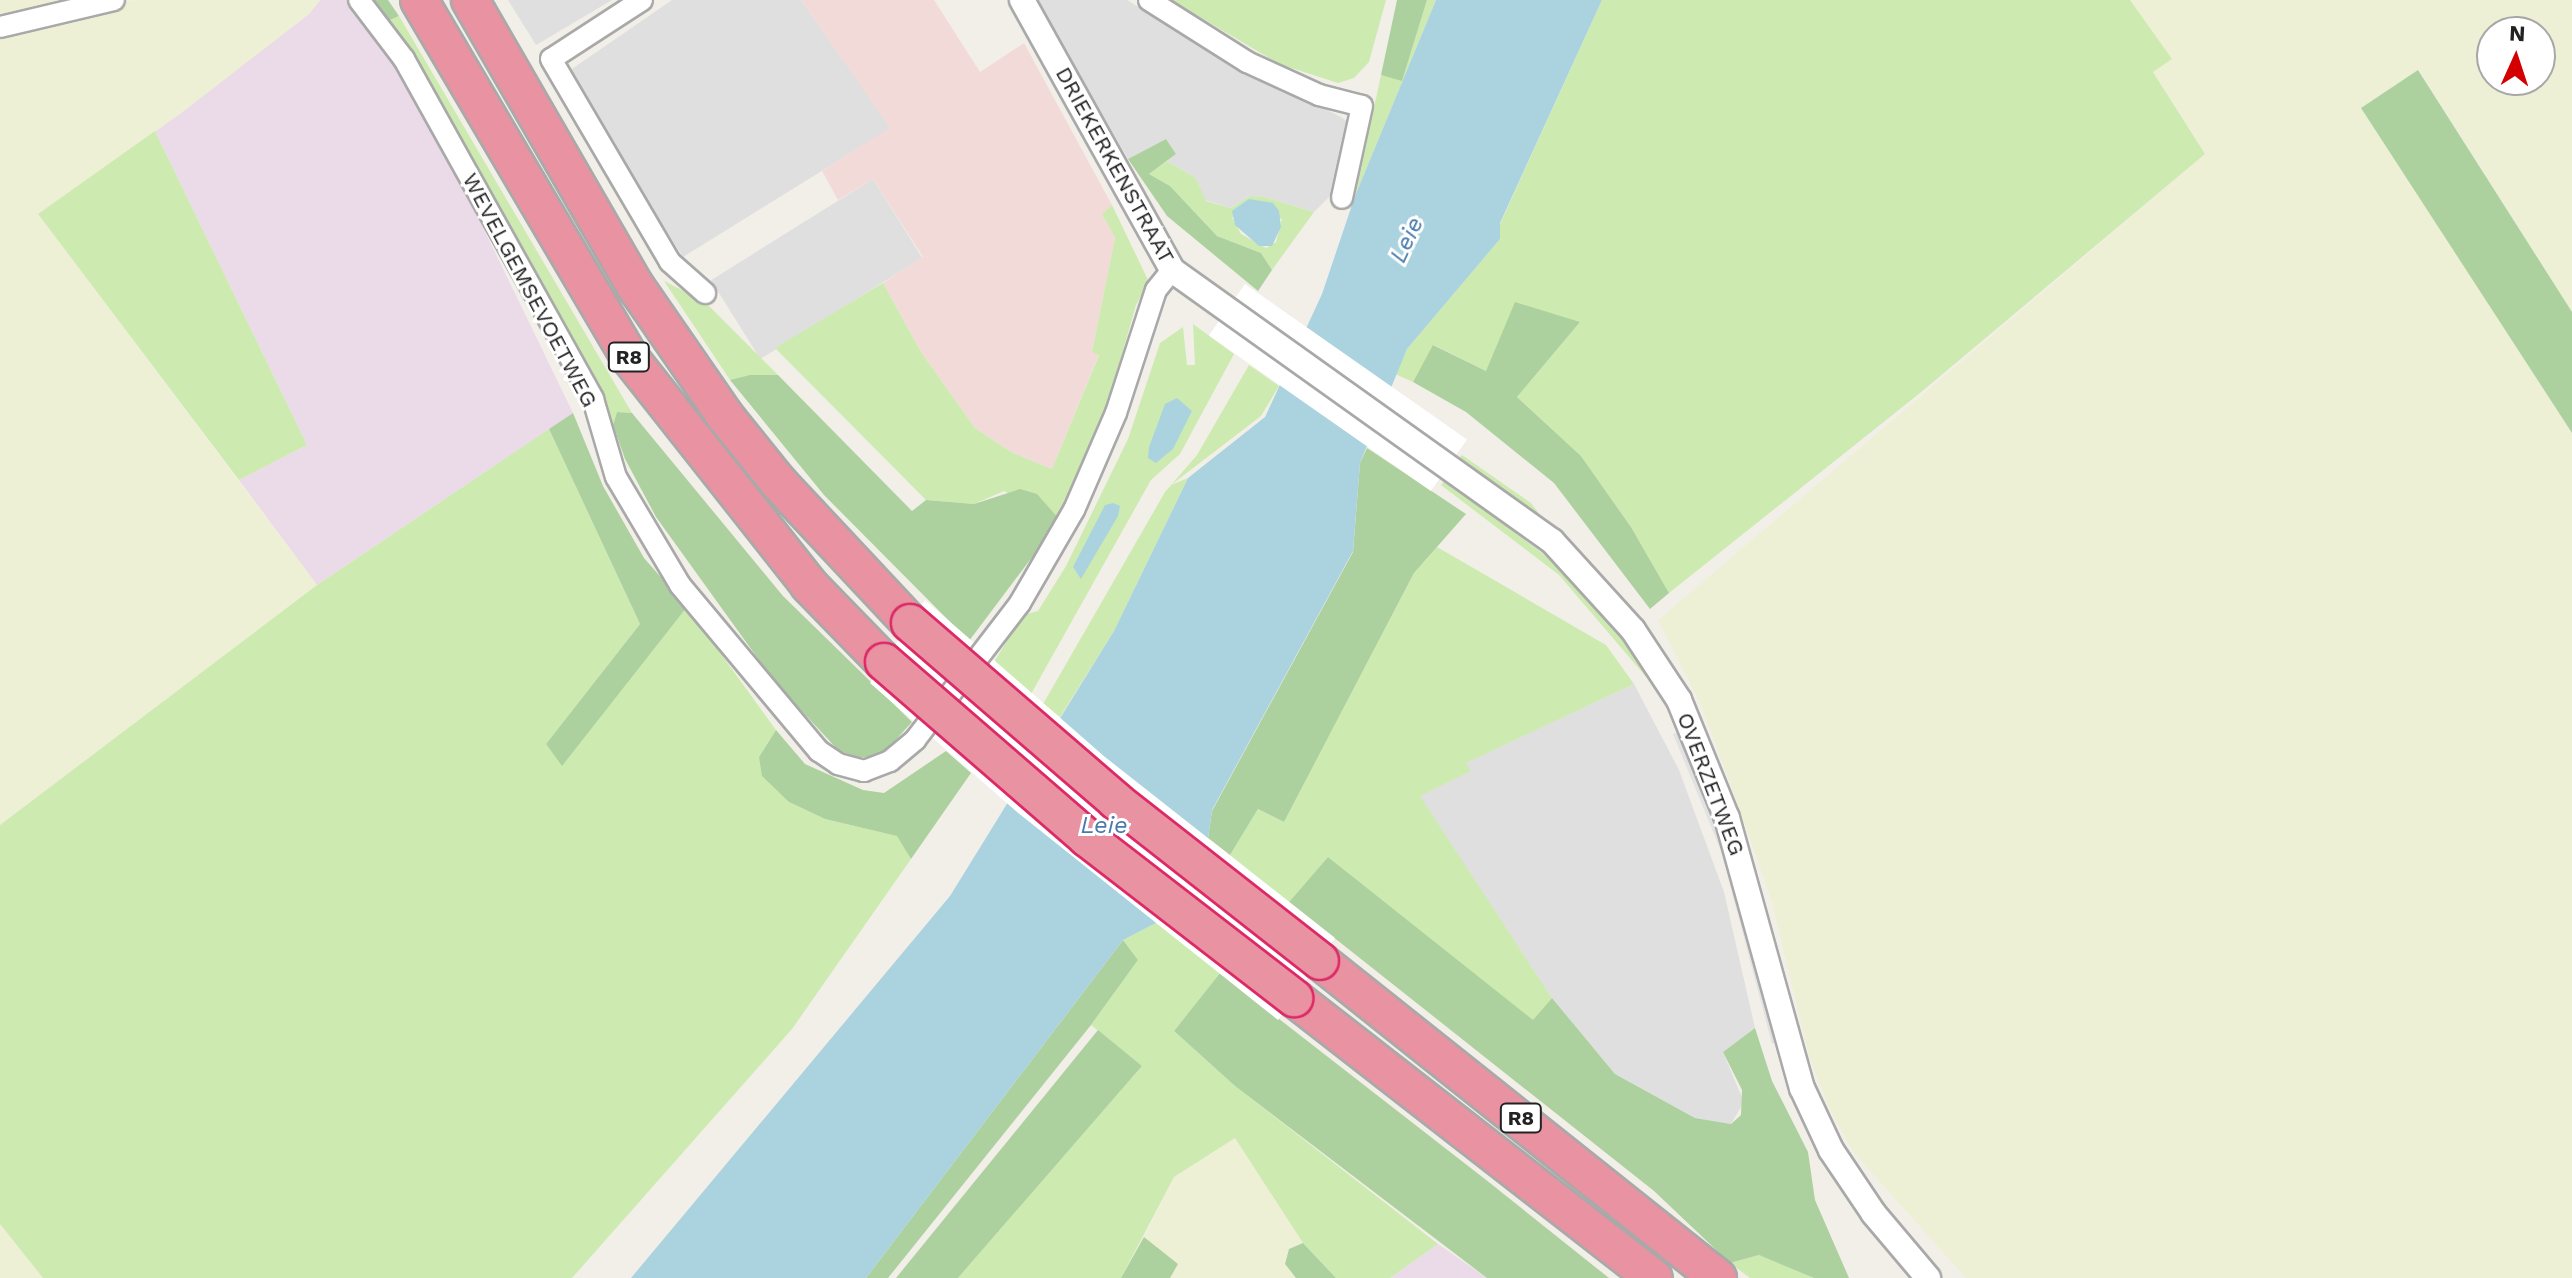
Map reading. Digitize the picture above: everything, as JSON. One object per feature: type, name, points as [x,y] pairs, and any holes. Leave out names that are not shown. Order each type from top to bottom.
[{"type":"highway","name":"R8","points":[[419,0],[630,358],[809,585],[884,662],[1087,838],[1654,1278]]},
{"type":"highway","name":"R8","points":[[470,0],[636,287],[725,416],[788,493],[910,623],[1116,801],[1718,1278]]},
{"type":"street","points":[[0,27],[114,0]]},
{"type":"street","name":"WEVELGEMSEVOETWEG","points":[[359,0],[404,59],[593,399],[616,477],[680,585],[819,751],[838,764],[864,771],[890,761],[915,740],[1020,603],[1074,510],[1116,413],[1156,290],[1172,270]]},
{"type":"street","points":[[642,0],[551,59],[670,262],[705,293]]},
{"type":"street","name":"DRIEKERKENSTRAAT","points":[[1022,0],[1172,270],[1347,392]]},
{"type":"street","points":[[1149,0],[1247,62],[1319,95],[1362,106],[1342,198]]},
{"type":"street","name":"OVERZETWEG","points":[[1347,392],[1552,541],[1633,630],[1679,700],[1741,861],[1802,1088],[1831,1150],[1874,1214],[1928,1278]]},
{"type":"shaded area","points":[[320,0],[347,0],[426,110],[573,413],[317,585],[239,480],[307,445],[155,131],[309,14]]},
{"type":"shaded area","points":[[508,0],[612,0],[536,45]]},
{"type":"shaded area","points":[[672,0],[801,0],[891,128],[683,257],[566,73]]},
{"type":"shaded area","points":[[801,0],[934,0],[980,72],[1024,43],[1112,205],[1102,214],[1115,238],[1092,352],[1099,354],[1052,469],[1011,452],[975,428],[921,352],[883,283],[923,257],[873,179],[838,200],[822,171],[890,128]]},
{"type":"shaded area","points":[[1037,0],[1127,0],[1224,59],[1341,117],[1349,123],[1331,195],[1314,212],[1264,197],[1250,196],[1231,208],[1205,200],[1196,178],[1167,161],[1176,154],[1166,139],[1128,159]]},
{"type":"shaded area","points":[[873,179],[922,258],[760,359],[711,280]]},
{"type":"shaded area","points":[[1634,684],[1679,770],[1724,892],[1755,1028],[1723,1052],[1744,1102],[1731,1124],[1695,1118],[1615,1074],[1552,998],[1419,796],[1470,771],[1465,763]]},
{"type":"shaded area","points":[[1679,731],[1729,852],[1780,1041],[1772,1044],[1721,851],[1673,734]]},
{"type":"shaded area","points":[[1438,1244],[1487,1278],[1390,1278]]},
{"type":"green space","points":[[0,0],[70,0],[0,16]]},
{"type":"green space","points":[[135,0],[320,0],[309,14],[180,114],[38,214],[317,585],[0,825],[0,31]]},
{"type":"green space","points":[[371,0],[388,0],[399,16],[388,21]]},
{"type":"green space","points":[[1171,0],[1386,0],[1369,62],[1354,78],[1338,83],[1279,64]]},
{"type":"green space","points":[[1397,0],[1427,0],[1402,81],[1381,75]]},
{"type":"green space","points":[[1427,0],[1436,0],[1355,196],[1381,75],[1402,80]]},
{"type":"green space","points":[[1602,0],[2130,0],[2172,59],[2153,72],[2205,154],[1920,393],[1669,593],[1631,527],[1581,456],[1517,397],[1580,322],[1486,371],[1434,345],[1413,382],[1395,374],[1407,349],[1500,239],[1500,224]]},
{"type":"green space","points":[[2130,0],[2572,0],[2572,312],[2419,70],[2361,108],[2572,433],[2572,1278],[1966,1278],[1854,1153],[1829,1108],[1809,1056],[1771,899],[1701,705],[1658,620],[2205,154],[2153,71],[2171,58]]},
{"type":"green space","points":[[399,16],[632,413],[617,412],[613,425],[571,335],[388,21]]},
{"type":"green space","points":[[2418,70],[2572,312],[2572,433],[2361,108]]},
{"type":"green space","points":[[155,131],[307,445],[239,480],[38,214]]},
{"type":"green space","points":[[1166,139],[1176,154],[1149,174],[1170,186],[1217,236],[1261,253],[1272,270],[1258,291],[1167,216],[1128,159]]},
{"type":"green space","points":[[1167,161],[1196,178],[1206,201],[1231,208],[1250,196],[1264,197],[1314,212],[1272,270],[1261,253],[1217,236],[1170,186],[1149,174]],"holes":[[[1232,217],[1282,219],[1276,242],[1266,248],[1241,234]]]},
{"type":"green space","points":[[1112,205],[1149,282],[1136,305],[1104,417],[1060,520],[1004,491],[974,504],[926,500],[775,348],[883,283],[921,352],[975,428],[1011,452],[1052,469],[1099,355],[1092,352],[1115,238],[1102,214]]},
{"type":"green space","points":[[664,281],[704,301],[778,375],[730,380]]},
{"type":"green space","points":[[1515,302],[1580,322],[1517,397],[1581,456],[1631,527],[1669,593],[1650,609],[1554,483],[1466,412],[1413,382],[1433,345],[1486,371]]},
{"type":"green space","points":[[1193,324],[1234,354],[1180,454],[1151,480],[1031,694],[994,662],[1023,615],[1038,611],[1066,566],[1128,439],[1160,343],[1183,327],[1187,365],[1195,365]]},
{"type":"green space","points":[[1249,365],[1279,386],[1261,416],[1171,485],[1197,455]]},
{"type":"green space","points":[[750,375],[778,375],[912,511],[926,500],[974,504],[1020,489],[1037,494],[1060,520],[969,641],[824,495],[730,380]]},
{"type":"green space","points":[[617,412],[632,413],[783,596],[912,722],[882,755],[858,758],[838,750],[774,681],[656,517],[625,459],[613,425]]},
{"type":"green space","points":[[573,413],[603,486],[644,558],[687,607],[562,766],[546,744],[640,624],[549,429]]},
{"type":"green space","points":[[549,429],[640,624],[546,744],[562,765],[687,607],[776,730],[759,757],[789,802],[825,819],[898,836],[911,859],[792,1029],[572,1278],[43,1278],[0,1224],[0,825],[317,585]]},
{"type":"green space","points":[[1367,448],[1466,514],[1414,573],[1284,822],[1258,809],[1230,855],[1208,838],[1212,811],[1353,552],[1360,463]]},
{"type":"green space","points":[[1462,455],[1531,503],[1544,520],[1458,460]]},
{"type":"green space","points":[[1188,478],[1114,631],[1060,717],[1043,704],[1171,485]]},
{"type":"green space","points":[[1445,480],[1567,572],[1652,676],[1647,678],[1559,575],[1441,485]]},
{"type":"green space","points":[[1437,547],[1606,645],[1634,684],[1466,763],[1471,771],[1420,796],[1552,998],[1533,1021],[1328,857],[1289,902],[1230,855],[1258,809],[1284,822],[1414,573]]},
{"type":"green space","points":[[776,730],[805,764],[863,790],[884,793],[946,751],[971,773],[911,859],[897,836],[825,819],[789,802],[762,776],[759,757]]},
{"type":"green space","points":[[1328,857],[1533,1020],[1552,998],[1615,1074],[1695,1118],[1731,1124],[1741,1115],[1742,1090],[1723,1052],[1755,1028],[1772,1081],[1808,1152],[1815,1200],[1849,1278],[1814,1278],[1759,1255],[1730,1263],[1654,1191],[1289,902]]},
{"type":"green space","points":[[1156,923],[1220,973],[1174,1031],[1235,1086],[1438,1244],[1390,1278],[1336,1278],[1303,1243],[1235,1138],[1174,1177],[1121,1278],[958,1278],[1142,1066],[1091,1025],[1138,960],[1123,940]]},
{"type":"green space","points":[[1123,940],[1138,960],[1091,1025],[888,1278],[866,1278]]},
{"type":"green space","points":[[1220,973],[1609,1278],[1487,1278],[1235,1086],[1174,1031]]},
{"type":"green space","points":[[1098,1030],[1142,1066],[958,1278],[896,1278]]},
{"type":"green space","points":[[1235,1138],[1303,1243],[1289,1249],[1285,1264],[1296,1278],[1170,1278],[1177,1264],[1144,1237],[1174,1177]]},
{"type":"green space","points":[[0,1224],[43,1278],[0,1278]]},
{"type":"green space","points":[[1144,1237],[1178,1264],[1170,1278],[1121,1278]]},
{"type":"green space","points":[[1303,1243],[1336,1278],[1296,1278],[1285,1264],[1289,1249]]},
{"type":"green space","points":[[1759,1255],[1787,1264],[1814,1278],[1750,1278],[1730,1263]]},
{"type":"water","name":"Leie","points":[[1436,0],[1602,0],[1500,223],[1500,239],[1407,349],[1360,463],[1353,551],[1212,810],[1208,838],[1156,923],[1123,940],[866,1278],[631,1278],[950,896],[1114,631],[1188,478],[1265,417],[1322,294],[1355,196]]},
{"type":"water","points":[[1249,199],[1273,203],[1279,211],[1281,227],[1272,246],[1259,246],[1235,225],[1232,211]]},
{"type":"water","points":[[1177,398],[1192,411],[1173,449],[1156,463],[1148,458],[1149,447],[1165,404]]},
{"type":"water","points":[[1113,503],[1120,506],[1118,516],[1081,579],[1073,567],[1105,505]]},
{"type":"pier","points":[[1245,284],[1467,439],[1431,491],[1209,336]]},
{"type":"pier","points":[[925,600],[1105,757],[1335,938],[1278,1020],[1017,812],[870,683]]}]
